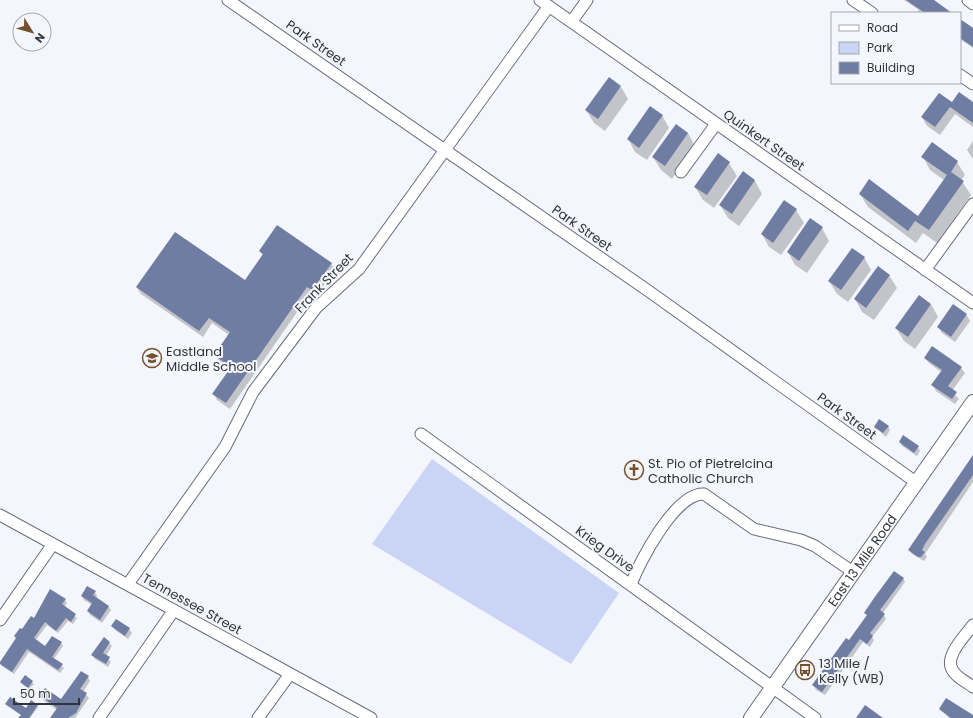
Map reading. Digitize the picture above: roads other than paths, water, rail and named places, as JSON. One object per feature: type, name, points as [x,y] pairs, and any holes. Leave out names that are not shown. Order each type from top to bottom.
[{"type":"main road","name":"East 13 Mile Road","points":[[751,718],[853,572],[917,484],[973,402]]},
{"type":"street","name":"Park Street","points":[[228,0],[650,292],[917,484]]},
{"type":"street","points":[[572,22],[587,0]]},
{"type":"street","points":[[853,0],[871,12]]},
{"type":"street","points":[[968,0],[973,4]]},
{"type":"street","name":"Frank Street","points":[[128,584],[225,447],[253,392],[316,308],[359,269],[445,150],[544,3]]},
{"type":"street","name":"Quinkert Street","points":[[544,3],[973,303]]},
{"type":"street","points":[[961,76],[973,84]]},
{"type":"street","points":[[681,172],[716,124]]},
{"type":"street","points":[[925,270],[973,204]]},
{"type":"street","name":"Krieg Drive","points":[[421,434],[815,718]]},
{"type":"street","points":[[631,585],[644,555],[668,518],[687,500],[699,494],[704,494],[754,528],[801,540],[815,546],[853,572]]},
{"type":"street","name":"Tennessee Street","points":[[0,515],[371,718]]},
{"type":"street","points":[[0,620],[53,544]]},
{"type":"street","points":[[99,718],[174,610]]},
{"type":"street","points":[[973,625],[952,654],[950,664],[954,673],[973,686]]},
{"type":"street","points":[[258,718],[290,674]]},
{"type":"place","name":"Eastland Middle School","points":[[152,358]]},
{"type":"place","name":"St. Pio of Pietrelcina Catholic Church","points":[[634,470]]},
{"type":"place","name":"13 Mile / Kelly (WB)","points":[[805,670]]}]
